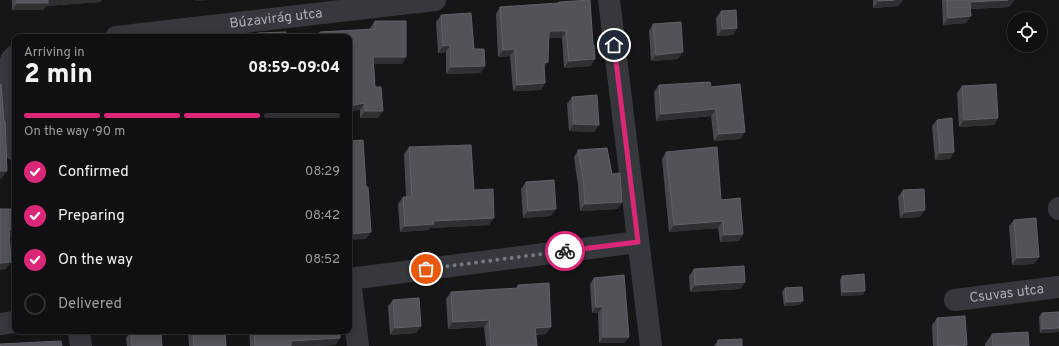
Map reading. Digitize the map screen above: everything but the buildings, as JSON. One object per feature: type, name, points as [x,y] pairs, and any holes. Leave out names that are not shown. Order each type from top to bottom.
[{"type":"street","name":"Búzavirág utca","points":[[142,34],[435,0]]},
{"type":"street","points":[[609,0],[651,346]]},
{"type":"street","points":[[12,59],[7,80],[12,124]]},
{"type":"street","points":[[352,279],[638,242]]},
{"type":"street","name":"Csuvas utca","points":[[954,300],[1059,287]]},
{"type":"street","points":[[352,301],[358,346]]},
{"type":"street","points":[[0,324],[12,322]]},
{"type":"street","points":[[79,334],[81,346]]},
{"type":"way so far","points":[[426,269],[565,251]]},
{"type":"route","points":[[565,251],[638,242],[614,45]]}]
